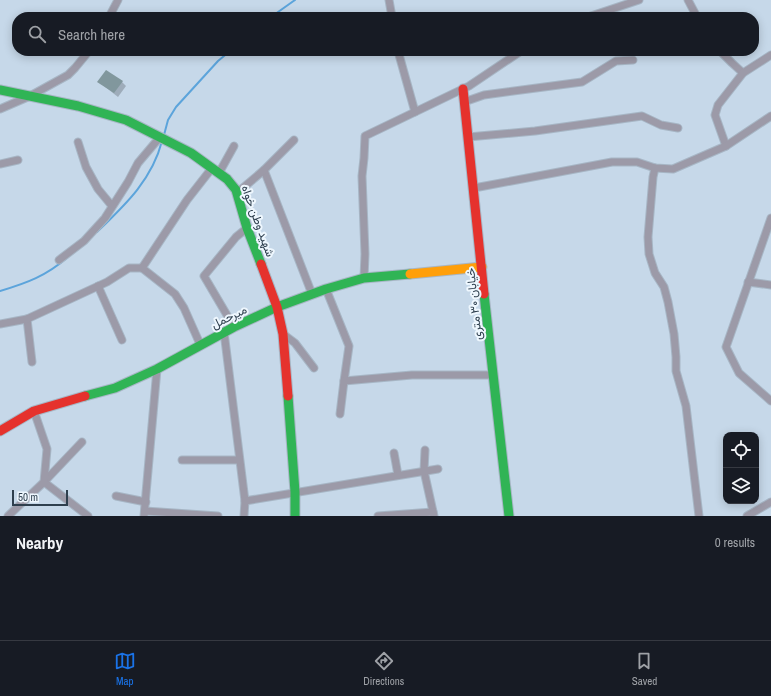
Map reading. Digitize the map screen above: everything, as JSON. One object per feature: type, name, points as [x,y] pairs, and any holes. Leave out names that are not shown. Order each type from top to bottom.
[{"type":"street","points":[[112,12],[118,0]]},
{"type":"street","points":[[389,0],[391,12]]},
{"type":"street","points":[[602,12],[637,0]]},
{"type":"street","points":[[688,0],[694,12]]},
{"type":"street","points":[[726,146],[716,115],[718,105],[743,73],[771,55]]},
{"type":"street","points":[[0,109],[30,96],[68,75],[85,56]]},
{"type":"street","points":[[399,56],[415,112]]},
{"type":"street","points":[[364,278],[365,254],[362,176],[365,136],[463,89],[513,56]]},
{"type":"street","points":[[725,56],[743,73]]},
{"type":"street","points":[[464,102],[484,95],[582,82],[616,61],[633,60]]},
{"type":"street","name":"خیابان ۳۰ متری","points":[[463,89],[509,516]]},
{"type":"street","name":"شهید وطن خواه","points":[[0,90],[78,106],[126,120],[192,153],[227,179],[236,190],[246,228],[277,307],[283,334],[295,492],[295,516]]},
{"type":"street","points":[[468,138],[535,131],[642,116],[661,125],[678,128]]},
{"type":"street","points":[[474,188],[612,162],[636,162],[656,168],[673,169],[726,146],[771,116]]},
{"type":"street","points":[[59,260],[84,241],[105,218],[128,182],[138,163],[160,138]]},
{"type":"street","points":[[237,193],[264,170],[294,140]]},
{"type":"street","points":[[78,142],[86,167],[98,189],[112,206]]},
{"type":"street","points":[[142,268],[187,200],[215,170],[234,146]]},
{"type":"street","points":[[0,164],[18,160]]},
{"type":"street","points":[[656,168],[653,177],[648,237],[649,254],[655,273],[664,288],[668,302],[675,349],[676,372],[686,406],[700,516]]},
{"type":"street","points":[[264,170],[312,294]]},
{"type":"street","points":[[771,218],[726,347],[739,373],[771,401]]},
{"type":"street","points":[[234,327],[204,276],[236,237],[246,228]]},
{"type":"street","name":"میرحمل","points":[[0,431],[34,411],[115,388],[157,369],[200,344],[234,327],[277,307],[312,294],[364,278],[482,267]]},
{"type":"street","points":[[0,324],[27,319],[98,286],[129,268],[142,268],[175,294],[184,308],[200,344]]},
{"type":"street","points":[[748,282],[771,285]]},
{"type":"street","points":[[98,286],[122,340]]},
{"type":"street","points":[[326,290],[349,346],[340,414]]},
{"type":"street","points":[[27,319],[32,362]]},
{"type":"street","points":[[224,332],[245,501],[244,516]]},
{"type":"street","points":[[283,334],[295,343],[314,368]]},
{"type":"street","points":[[157,369],[145,513],[218,516]]},
{"type":"street","points":[[344,381],[412,375],[493,375]]},
{"type":"street","points":[[34,411],[47,449],[44,482]]},
{"type":"street","points":[[8,516],[44,482],[82,442]]},
{"type":"street","points":[[378,516],[434,514],[424,471],[425,450]]},
{"type":"street","points":[[394,454],[398,476]]},
{"type":"street","points":[[182,460],[239,460]]},
{"type":"street","points":[[245,501],[438,469]]},
{"type":"street","points":[[44,482],[88,516]]},
{"type":"street","points":[[116,496],[146,502]]},
{"type":"street","points":[[747,516],[771,502]]},
{"type":"building","points":[[106,70],[123,81],[114,93],[97,82]]},
{"type":"waterway","points":[[278,12],[295,0]]},
{"type":"waterway","points":[[164,135],[168,120],[176,107],[224,56]]},
{"type":"waterway","points":[[97,232],[118,212],[144,180],[152,168],[162,141]]},
{"type":"waterway","points":[[0,291],[36,278],[60,264],[68,257]]},
{"type":"traffic: fast","points":[[0,90],[78,106],[126,120],[191,153],[227,179],[236,190],[247,228],[261,264]]},
{"type":"traffic: fast","points":[[85,396],[115,388],[157,369],[234,327],[277,307],[326,289],[364,278],[410,274]]},
{"type":"traffic: fast","points":[[484,294],[509,516]]},
{"type":"traffic: fast","points":[[288,396],[295,492],[295,516]]},
{"type":"traffic: slow","points":[[410,274],[482,267]]},
{"type":"traffic: jam","points":[[463,89],[484,294]]},
{"type":"traffic: jam","points":[[261,264],[277,307],[283,334],[288,396]]},
{"type":"traffic: jam","points":[[0,431],[34,411],[85,396]]}]
